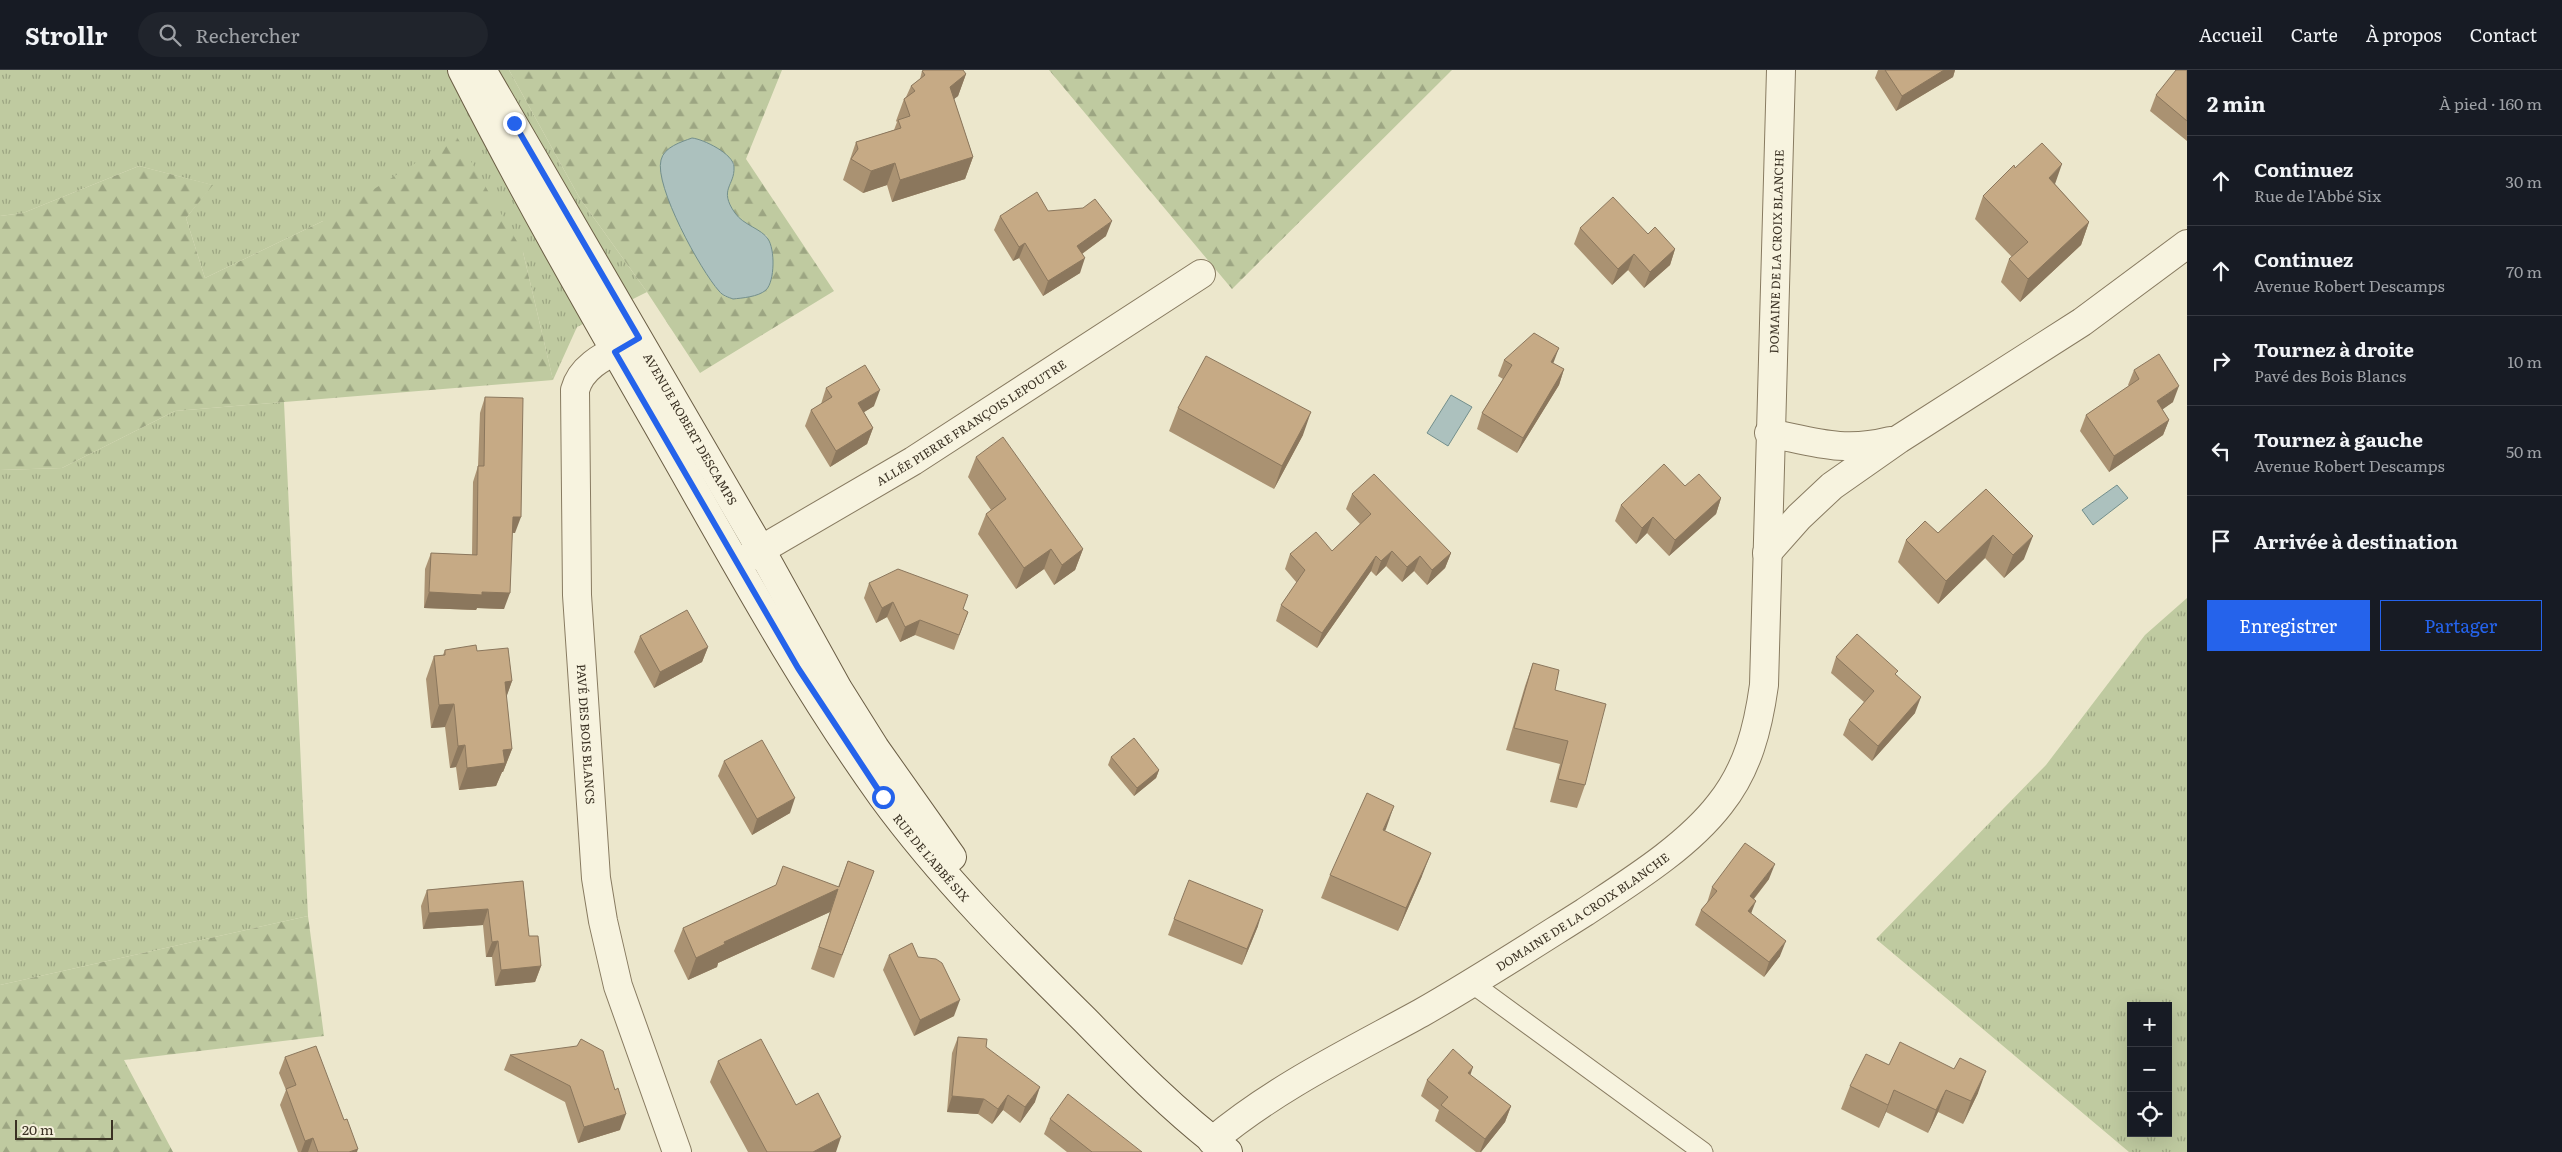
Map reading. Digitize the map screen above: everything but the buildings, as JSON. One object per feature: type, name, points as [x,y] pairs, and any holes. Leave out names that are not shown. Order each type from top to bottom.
[{"type":"street","points":[[462,70],[577,286],[736,564]]},
{"type":"street","name":"AVENUE ROBERT DESCAMPS","points":[[482,70],[639,338],[761,550],[821,659]]},
{"type":"street","name":"DOMAINE DE LA CROIX BLANCHE","points":[[1220,1146],[1256,1107],[1474,984],[1613,893],[1660,859],[1720,804],[1745,762],[1754,739],[1764,685],[1769,433],[1781,70]]},
{"type":"street","points":[[1767,553],[1816,500],[1899,439],[2082,322],[2187,244]]},
{"type":"street","name":"ALLÉE PIERRE FRANÇOIS LEPOUTRE","points":[[736,564],[913,461],[1201,274]]},
{"type":"street","name":"PAVÉ DES BOIS BLANCS","points":[[639,338],[593,364],[580,376],[575,390],[577,586],[592,840],[603,921],[615,976],[677,1152]]},
{"type":"street","points":[[1769,433],[1850,448],[1867,447],[1899,439]]},
{"type":"street","name":"RUE DE L'ABBÉ SIX","points":[[736,564],[825,712],[883,797],[921,846],[988,924],[1154,1088],[1220,1146]]},
{"type":"street","name":"RUE DE L'ABBÉ SIX","points":[[821,659],[875,748],[950,855],[1081,1016]]},
{"type":"lane","points":[[1474,984],[1703,1152]]},
{"type":"green space","points":[[0,70],[509,70],[579,197],[647,292],[577,327],[553,380],[523,252],[323,221],[205,278],[186,218],[212,185],[139,166],[23,213],[0,216]]},
{"type":"green space","points":[[509,70],[782,70],[746,159],[834,291],[700,373],[647,292],[579,197]],"holes":[[[692,138],[734,163],[733,172],[727,186],[726,195],[728,203],[745,223],[767,236],[772,270],[766,290],[745,297],[729,298],[724,296],[664,153],[673,146]]]},
{"type":"green space","points":[[1049,70],[1452,70],[1232,289]]},
{"type":"green space","points":[[457,137],[523,252],[553,380],[175,411],[62,468],[0,470],[0,216],[23,213],[139,166],[213,185],[186,218],[205,278],[323,221]]},
{"type":"green space","points":[[284,402],[308,916],[0,985],[0,470],[62,468],[175,411]]},
{"type":"green space","points":[[2187,598],[2187,1152],[2129,1152],[1876,939],[2046,765],[2145,635]]},
{"type":"green space","points":[[308,916],[324,1036],[124,1060],[173,1152],[0,1152],[0,985]]},
{"type":"shaded area","points":[[692,138],[703,141],[724,152],[733,162],[734,173],[727,193],[730,205],[738,217],[761,232],[768,239],[773,257],[771,280],[766,290],[759,294],[733,299],[721,293],[701,266],[672,208],[661,172],[661,160],[669,148]]},
{"type":"shaded area","points":[[1451,395],[1472,407],[1448,446],[1427,433]]},
{"type":"shaded area","points":[[2117,485],[2128,498],[2093,525],[2082,510]]},
{"type":"route","points":[[514,123],[639,338],[615,352],[736,564],[798,668],[825,712],[883,797]]}]
